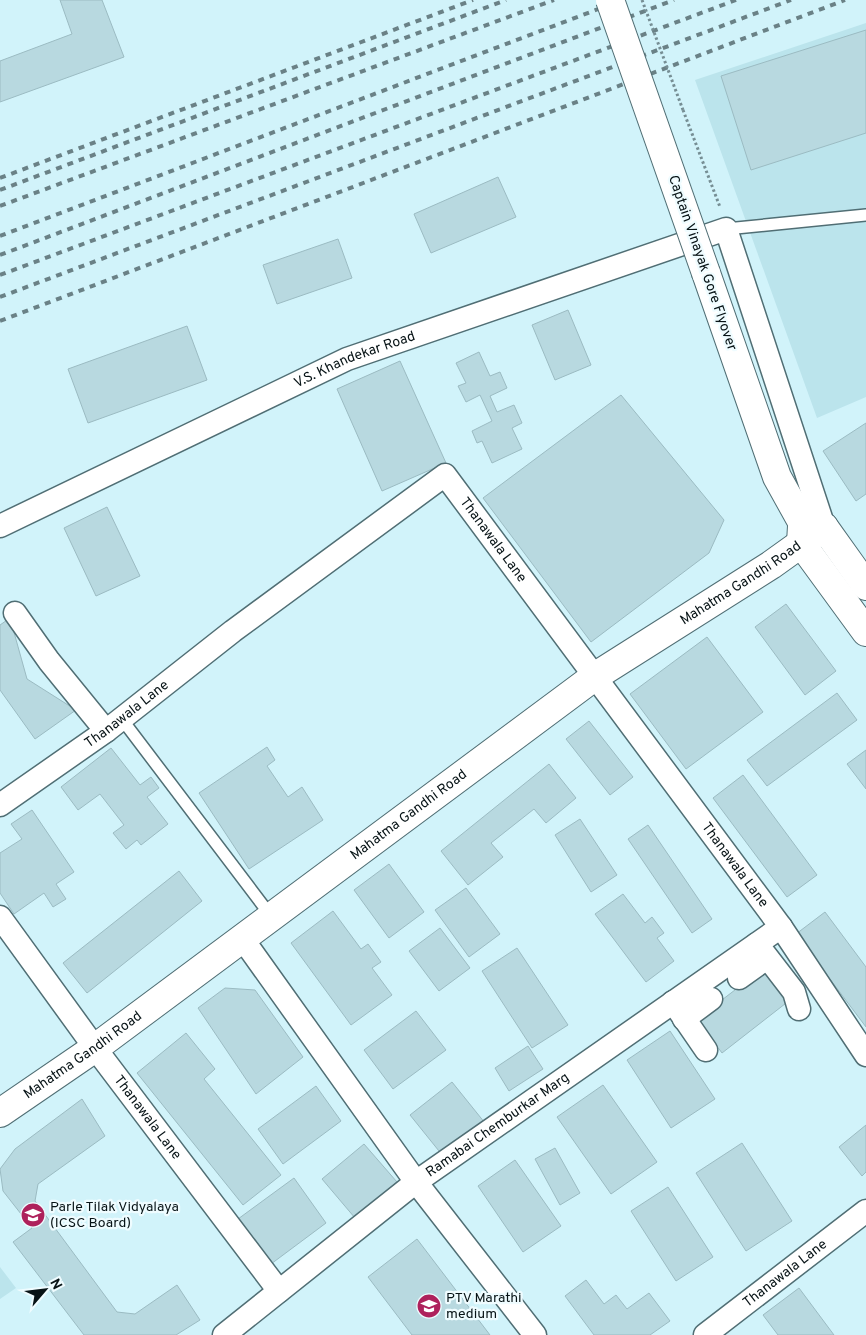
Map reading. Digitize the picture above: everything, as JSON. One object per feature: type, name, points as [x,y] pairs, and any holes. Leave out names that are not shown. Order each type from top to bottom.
[{"type":"street","name":"Captain Vinayak Gore Flyover","points":[[610,0],[771,461],[805,526]]},
{"type":"street","points":[[726,229],[805,526],[866,632]]},
{"type":"street","name":"V.S. Khandekar Road","points":[[0,526],[347,359],[726,229]]},
{"type":"street","name":"Thanawala Lane","points":[[0,805],[113,725],[233,631],[445,475],[780,927],[866,1055]]},
{"type":"street","points":[[805,526],[866,586]]},
{"type":"street","name":"Mahatma Gandhi Road","points":[[0,1113],[95,1048],[594,676],[805,526]]},
{"type":"street","points":[[15,614],[49,661],[113,725]]},
{"type":"street","name":"Thanawala Lane","points":[[0,918],[95,1048],[279,1291]]},
{"type":"street","name":"Ramabai Chemburkar Marg","points":[[224,1335],[416,1182],[679,1011],[762,951],[780,927]]},
{"type":"street","points":[[242,938],[416,1182],[535,1335]]},
{"type":"street","points":[[739,978],[762,951],[794,992],[799,1009]]},
{"type":"street","points":[[706,1050],[679,1011],[711,999]]},
{"type":"street","name":"Thanawala Lane","points":[[705,1335],[866,1211]]},
{"type":"lane","points":[[726,229],[866,215]]},
{"type":"lane","points":[[113,725],[271,916]]},
{"type":"path","points":[[642,0],[719,204],[726,229]]},
{"type":"shaded area","points":[[866,23],[866,397],[817,418],[695,80]]},
{"type":"shaded area","points":[[0,1267],[16,1288],[0,1299]]},
{"type":"building","points":[[60,0],[102,0],[124,57],[0,102],[0,61],[72,34]]},
{"type":"building","points":[[866,30],[866,133],[751,170],[721,76]]},
{"type":"building","points":[[498,177],[516,217],[431,253],[414,214]]},
{"type":"building","points":[[338,239],[352,278],[277,304],[263,265]]},
{"type":"building","points":[[568,310],[591,365],[555,380],[532,325]]},
{"type":"building","points":[[187,326],[207,380],[88,423],[68,369]]},
{"type":"building","points":[[479,352],[490,376],[500,372],[507,388],[490,396],[497,412],[514,405],[522,423],[512,428],[522,449],[492,463],[482,441],[477,443],[472,431],[492,421],[480,395],[466,402],[458,386],[466,383],[456,363]]},
{"type":"building","points":[[400,361],[446,463],[382,491],[337,389]]},
{"type":"building","points":[[621,395],[724,520],[709,553],[591,642],[483,498]]},
{"type":"building","points":[[866,423],[866,494],[856,501],[823,451]]},
{"type":"building","points":[[107,507],[140,576],[96,596],[64,528]]},
{"type":"building","points":[[786,604],[836,671],[805,695],[755,627]]},
{"type":"building","points":[[10,618],[27,679],[76,710],[35,739],[0,690],[0,625]]},
{"type":"building","points":[[707,637],[763,712],[686,769],[630,694]]},
{"type":"building","points":[[837,693],[857,720],[767,786],[747,760]]},
{"type":"building","points":[[589,721],[633,777],[610,795],[566,739]]},
{"type":"building","points":[[267,747],[275,760],[267,766],[288,797],[302,787],[323,820],[249,869],[199,793]]},
{"type":"building","points":[[111,748],[140,785],[151,777],[159,788],[147,797],[168,824],[141,845],[137,840],[126,849],[113,833],[124,825],[100,794],[78,810],[61,787]]},
{"type":"building","points":[[866,750],[866,789],[847,764]]},
{"type":"building","points":[[549,764],[576,798],[546,823],[534,809],[491,843],[503,857],[468,885],[441,851]]},
{"type":"building","points":[[743,775],[817,875],[787,897],[713,798]]},
{"type":"building","points":[[32,810],[74,872],[56,884],[66,899],[53,907],[44,893],[14,914],[0,893],[0,853],[22,839],[11,824]]},
{"type":"building","points":[[580,819],[617,875],[591,892],[555,835]]},
{"type":"building","points":[[648,825],[712,919],[692,933],[628,839]]},
{"type":"building","points":[[389,864],[424,912],[389,938],[354,890]]},
{"type":"building","points":[[179,871],[202,901],[87,993],[63,963]]},
{"type":"building","points":[[466,888],[500,934],[469,957],[435,910]]},
{"type":"building","points":[[623,894],[645,923],[652,917],[664,933],[657,938],[674,961],[646,982],[595,914]]},
{"type":"building","points":[[333,911],[361,949],[368,944],[381,962],[372,968],[392,995],[351,1025],[291,943]]},
{"type":"building","points":[[825,912],[866,967],[866,1027],[796,934]]},
{"type":"building","points":[[440,928],[470,968],[439,991],[409,951]]},
{"type":"building","points":[[517,948],[568,1025],[532,1048],[482,971]]},
{"type":"building","points":[[765,967],[790,1000],[722,1053],[697,1019]]},
{"type":"building","points":[[225,988],[255,990],[303,1057],[256,1094],[198,1008]]},
{"type":"building","points":[[416,1011],[446,1050],[393,1089],[364,1050]]},
{"type":"building","points":[[670,1031],[715,1099],[671,1128],[627,1060]]},
{"type":"building","points":[[186,1033],[215,1069],[204,1079],[281,1175],[243,1205],[137,1073]]},
{"type":"building","points":[[528,1046],[543,1069],[509,1091],[495,1068]]},
{"type":"building","points":[[452,1082],[485,1123],[443,1156],[410,1115]]},
{"type":"building","points":[[603,1085],[657,1162],[611,1194],[557,1117]]},
{"type":"building","points":[[316,1086],[341,1121],[283,1164],[258,1129]]},
{"type":"building","name":"Parle Tilak Vidyalaya (ICSC Board)","points":[[82,1099],[105,1136],[38,1184],[35,1201],[117,1312],[135,1314],[177,1285],[200,1320],[176,1335],[84,1335],[13,1242],[32,1228],[3,1191],[0,1169],[15,1149]]},
{"type":"building","points":[[866,1125],[866,1172],[862,1176],[839,1147]]},
{"type":"building","points":[[742,1143],[792,1221],[746,1251],[696,1173]]},
{"type":"building","points":[[364,1144],[397,1182],[355,1218],[322,1179]]},
{"type":"building","points":[[555,1148],[580,1193],[560,1205],[535,1159]]},
{"type":"building","points":[[515,1160],[561,1226],[523,1252],[478,1186]]},
{"type":"building","points":[[294,1178],[326,1223],[271,1264],[238,1219]]},
{"type":"building","points":[[668,1187],[713,1257],[676,1281],[631,1211]]},
{"type":"building","name":"PTV Marathi medium","points":[[417,1239],[490,1335],[412,1335],[368,1277]]},
{"type":"building","points":[[586,1280],[604,1304],[616,1295],[627,1309],[649,1293],[670,1321],[650,1335],[594,1335],[565,1296]]},
{"type":"building","points":[[799,1288],[834,1335],[778,1335],[763,1315]]},
{"type":"railway","points":[[0,178],[473,0]]},
{"type":"railway","points":[[0,190],[506,0]]},
{"type":"railway","points":[[0,206],[554,0]]},
{"type":"railway","points":[[0,236],[622,0]]},
{"type":"railway","points":[[0,255],[674,0]]},
{"type":"railway","points":[[0,275],[736,0]]},
{"type":"railway","points":[[0,297],[791,0]]},
{"type":"railway","points":[[0,321],[845,0]]},
{"type":"place","name":"Parle Tilak Vidyalaya (ICSC Board)","points":[[33,1215]]},
{"type":"place","name":"PTV Marathi medium","points":[[429,1306]]}]
